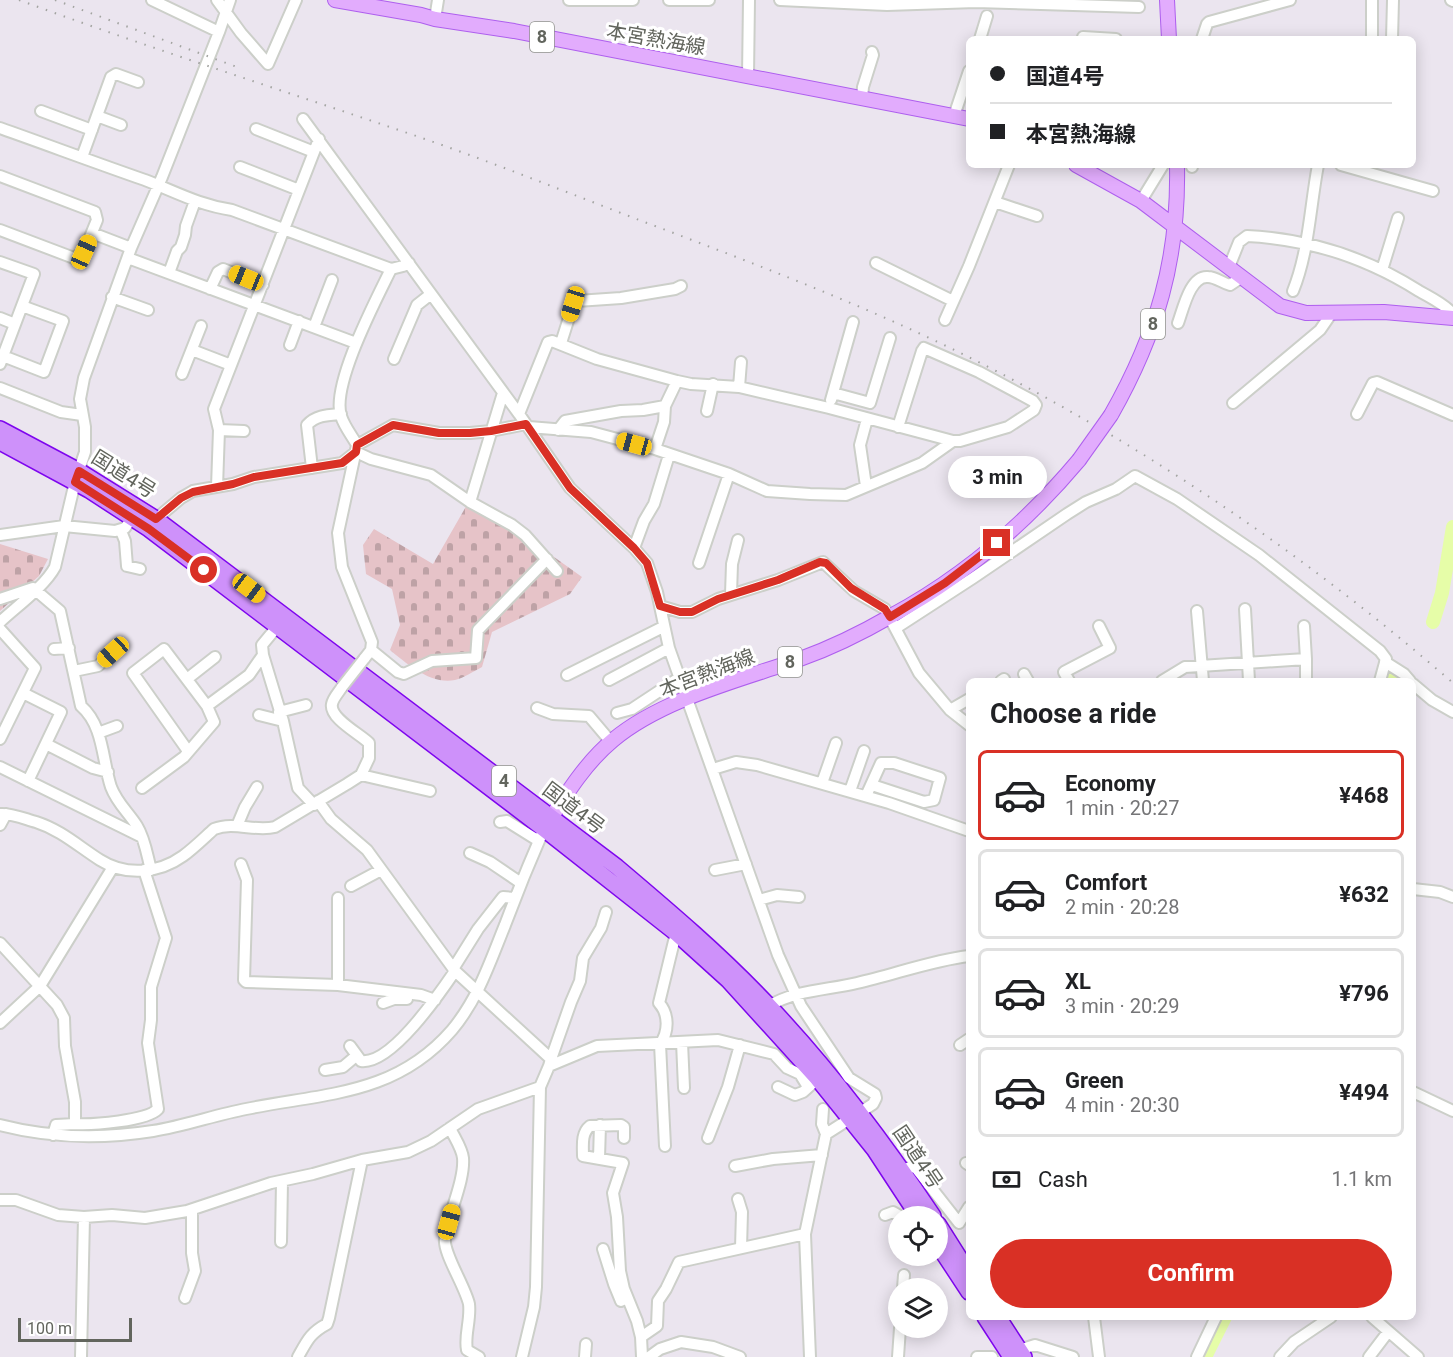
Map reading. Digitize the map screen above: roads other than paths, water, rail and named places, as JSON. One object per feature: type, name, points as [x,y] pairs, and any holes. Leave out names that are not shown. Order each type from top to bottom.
[{"type":"highway","name":"国道4号","points":[[0,429],[77,476],[156,519],[676,933],[728,980],[813,1082],[855,1114],[912,1206]]},
{"type":"highway","name":"国道4号","points":[[0,442],[77,476],[132,518],[282,621]]},
{"type":"highway","name":"国道4号","points":[[545,829],[617,867],[681,922],[768,1006],[901,1169],[926,1206]]},
{"type":"highway","points":[[948,1240],[966,1268]]},
{"type":"highway","points":[[948,1260],[966,1287]]},
{"type":"highway","points":[[987,1320],[1012,1355]]},
{"type":"highway","points":[[999,1320],[1012,1355]]},
{"type":"main road","name":"本宮熱海線","points":[[335,0],[514,31],[966,118]]},
{"type":"main road","points":[[1167,4],[1169,36]]},
{"type":"main road","points":[[1081,168],[1141,201],[1280,306],[1297,312],[1331,314],[1384,312],[1453,316]]},
{"type":"main road","name":"本宮熱海線","points":[[545,829],[588,765],[611,742],[640,722],[687,698],[804,658],[893,622],[989,549],[1035,508],[1079,460],[1111,415],[1137,365],[1162,297],[1176,227],[1177,168]]},
{"type":"street","points":[[152,0],[219,32]]},
{"type":"street","points":[[217,0],[268,64],[296,0]]},
{"type":"street","points":[[0,622],[53,570],[86,444],[80,399],[84,378],[112,297],[230,0]]},
{"type":"street","points":[[435,19],[438,0]]},
{"type":"street","points":[[569,0],[633,0]]},
{"type":"street","points":[[669,0],[709,0]]},
{"type":"street","points":[[748,76],[749,0]]},
{"type":"street","points":[[780,0],[876,5],[976,2],[1139,7]]},
{"type":"street","points":[[1203,36],[1209,22],[1290,0]]},
{"type":"street","points":[[1372,0],[1372,36]]},
{"type":"street","points":[[1392,36],[1393,0]]},
{"type":"street","points":[[981,36],[987,16]]},
{"type":"street","points":[[862,98],[872,52]]},
{"type":"street","points":[[82,157],[111,77],[116,74],[138,82]]},
{"type":"street","points":[[954,116],[966,80]]},
{"type":"street","points":[[41,111],[92,130]]},
{"type":"street","points":[[97,116],[121,124]]},
{"type":"street","points":[[303,118],[525,422],[570,488],[634,548],[650,570],[663,627],[679,678],[795,995],[849,1078],[875,1094],[873,1104],[855,1114],[821,1127]]},
{"type":"street","points":[[0,128],[159,181],[195,201],[232,210],[391,269],[409,263]]},
{"type":"street","points":[[256,129],[314,152]]},
{"type":"street","points":[[217,487],[219,430],[214,409],[319,139]]},
{"type":"street","points":[[240,167],[299,190]]},
{"type":"street","points":[[945,320],[1008,168]]},
{"type":"street","points":[[1141,201],[1161,168]]},
{"type":"street","points":[[1293,291],[1306,244],[1318,168]]},
{"type":"street","points":[[1352,168],[1433,191]]},
{"type":"street","points":[[0,176],[95,212],[97,220],[84,252],[74,258],[0,230]]},
{"type":"street","points":[[169,273],[177,251],[181,247],[195,201]]},
{"type":"street","points":[[995,202],[1037,216]]},
{"type":"street","points":[[1382,270],[1398,218]]},
{"type":"street","points":[[92,233],[169,273],[356,344]]},
{"type":"street","points":[[1229,267],[1239,242],[1247,236],[1306,244],[1339,253],[1382,270],[1437,301],[1453,316]]},
{"type":"street","points":[[0,262],[34,274],[1,360],[44,372],[63,321],[22,306]]},
{"type":"street","points":[[876,263],[953,301]]},
{"type":"street","points":[[210,289],[218,272],[223,269],[263,285]]},
{"type":"street","points":[[391,269],[356,344],[345,375],[340,408],[356,448],[371,459],[431,475],[470,502],[512,525],[525,535],[557,571]]},
{"type":"street","points":[[1178,323],[1189,293],[1199,279],[1208,277],[1230,285],[1242,277]]},
{"type":"street","points":[[314,327],[332,280]]},
{"type":"street","points":[[561,343],[573,304],[576,301],[621,298],[681,286]]},
{"type":"street","points":[[394,359],[417,305],[431,294]]},
{"type":"street","points":[[112,297],[148,310]]},
{"type":"street","points":[[1233,403],[1320,330],[1331,314]]},
{"type":"street","points":[[0,318],[15,324]]},
{"type":"street","points":[[290,345],[299,321]]},
{"type":"street","points":[[829,408],[853,322]]},
{"type":"street","points":[[182,374],[201,326]]},
{"type":"street","points":[[833,393],[870,403],[890,338]]},
{"type":"street","points":[[525,422],[548,342],[552,340],[597,359],[677,381],[739,387],[953,441],[1008,427],[1034,410],[1036,404],[979,372],[924,348],[898,427]]},
{"type":"street","points":[[192,350],[231,365]]},
{"type":"street","points":[[739,387],[741,362]]},
{"type":"street","points":[[655,449],[664,422],[665,406],[677,381]]},
{"type":"street","points":[[1357,414],[1373,383],[1377,382],[1453,415]]},
{"type":"street","points":[[707,411],[713,384]]},
{"type":"street","points":[[0,388],[61,412],[82,415]]},
{"type":"street","points":[[470,502],[503,393]]},
{"type":"street","points":[[558,430],[565,421],[665,406]]},
{"type":"street","points":[[312,468],[307,425],[311,420],[325,415],[341,414]]},
{"type":"street","points":[[866,486],[860,445],[867,419]]},
{"type":"street","points":[[156,519],[187,494],[254,477],[342,463],[356,448],[393,425],[439,433],[491,431],[525,422],[558,430],[591,432],[655,449],[729,474],[755,487],[776,492],[846,495],[922,462],[953,441]]},
{"type":"street","points":[[219,430],[244,431]]},
{"type":"street","points":[[0,825],[3,814],[69,836],[113,867],[147,870],[168,865],[183,856],[214,829],[226,825],[267,829],[275,827],[361,775],[368,762],[370,746],[368,741],[341,722],[333,713],[332,704],[342,687],[368,655],[370,638],[342,567],[338,533],[356,448]]},
{"type":"street","points":[[634,548],[644,521],[654,504],[669,455]]},
{"type":"street","points":[[699,564],[729,474]]},
{"type":"street","points":[[893,622],[973,578],[1086,502],[1116,489],[1135,476],[1178,499],[1259,555],[1380,651],[1386,659],[1381,678]]},
{"type":"street","points":[[0,535],[64,526],[121,531],[132,518]]},
{"type":"street","points":[[121,531],[125,541],[127,566],[140,569]]},
{"type":"street","points":[[731,594],[732,564],[738,540]]},
{"type":"street","points":[[368,655],[404,674],[432,661],[476,658],[478,630],[547,559]]},
{"type":"street","points":[[660,606],[687,613],[731,594],[778,580],[822,562],[854,591],[885,609],[920,673],[950,710],[966,723]]},
{"type":"street","points":[[0,599],[36,588]]},
{"type":"street","points":[[36,588],[60,610],[81,706],[89,714],[98,733],[111,787],[142,837],[147,870],[166,938],[150,993],[151,1020],[148,1042],[158,1109],[147,1115],[97,1124],[56,1125],[53,1135]]},
{"type":"street","points":[[1245,609],[1249,678]]},
{"type":"street","points":[[1197,611],[1203,678]]},
{"type":"street","points":[[282,621],[262,645],[262,655],[281,716],[298,788],[367,850],[454,970],[550,1062]]},
{"type":"street","points":[[1067,678],[1064,672],[1110,648],[1099,626]]},
{"type":"street","points":[[1304,626],[1306,678]]},
{"type":"street","points":[[567,675],[663,627]]},
{"type":"street","points":[[0,629],[35,668],[0,739]]},
{"type":"street","points":[[54,649],[69,648]]},
{"type":"street","points":[[609,680],[669,648]]},
{"type":"street","points":[[142,788],[184,757],[214,722],[207,706],[164,649],[133,673],[188,751]]},
{"type":"street","points":[[74,670],[98,666],[113,652]]},
{"type":"street","points":[[207,706],[249,675],[262,655]]},
{"type":"street","points":[[187,679],[215,657]]},
{"type":"street","points":[[1167,678],[1185,668],[1306,659]]},
{"type":"street","points":[[1385,662],[1408,678]]},
{"type":"street","points":[[617,714],[632,709],[679,678]]},
{"type":"street","points":[[1416,686],[1432,700],[1453,712]]},
{"type":"street","points":[[23,693],[61,712],[28,781]]},
{"type":"street","points":[[950,710],[966,701]]},
{"type":"street","points":[[259,715],[281,716],[306,705]]},
{"type":"street","points":[[537,708],[554,714],[589,716],[611,742]]},
{"type":"street","points":[[98,733],[117,726]]},
{"type":"street","points":[[822,783],[836,743]]},
{"type":"street","points":[[46,744],[93,768],[108,772]]},
{"type":"street","points":[[850,791],[864,751]]},
{"type":"street","points":[[713,769],[736,762],[757,765],[850,791],[966,830]]},
{"type":"street","points":[[866,796],[881,763],[894,763],[940,778],[934,800],[924,802],[872,784]]},
{"type":"street","points":[[0,767],[142,837]]},
{"type":"street","points":[[361,775],[430,791]]},
{"type":"street","points":[[237,826],[257,787]]},
{"type":"street","points":[[0,1125],[53,1135],[101,1136],[154,1130],[246,1109],[344,1093],[397,1074],[419,1060],[450,1032],[478,993],[545,829],[507,821],[500,822]]},
{"type":"street","points":[[470,853],[490,862],[521,883]]},
{"type":"street","points":[[241,864],[247,880],[244,980],[246,982],[338,985],[421,995],[435,1000]]},
{"type":"street","points":[[715,870],[746,864]]},
{"type":"street","points":[[0,1023],[40,986],[113,867]]},
{"type":"street","points":[[351,885],[381,870]]},
{"type":"street","points":[[1416,889],[1440,892],[1453,897]]},
{"type":"street","points":[[759,900],[777,895],[799,897]]},
{"type":"street","points":[[338,897],[338,985]]},
{"type":"street","points":[[350,1046],[356,1056],[364,1062],[379,1056],[407,1033],[435,1000],[478,929],[503,897],[515,898]]},
{"type":"street","points":[[522,1357],[534,1307],[536,1287],[540,1088],[580,981],[583,958],[601,928],[606,912]]},
{"type":"street","points":[[665,1146],[660,1044],[666,1031],[666,1018],[659,1003],[676,933]]},
{"type":"street","points":[[0,943],[57,1005],[64,1018],[65,1046],[75,1102],[75,1124]]},
{"type":"street","points":[[768,1006],[777,1000],[795,995],[857,983],[966,956]]},
{"type":"street","points":[[383,1003],[398,998],[416,999],[421,995]]},
{"type":"street","points":[[550,1062],[597,1046],[718,1040],[774,1054],[787,1068],[813,1082],[803,1092],[795,1095],[778,1087]]},
{"type":"street","points":[[682,1042],[684,1088]]},
{"type":"street","points":[[708,1138],[729,1088],[740,1045]]},
{"type":"street","points":[[325,1070],[343,1067],[356,1056]]},
{"type":"street","points":[[0,1200],[16,1200],[58,1215],[84,1218],[112,1215],[144,1218],[192,1210],[282,1181],[362,1160],[408,1152],[431,1141],[478,1109],[540,1088]]},
{"type":"street","points":[[1416,1093],[1453,1111]]},
{"type":"street","points":[[810,1357],[805,1234],[822,1155],[821,1127],[824,1109]]},
{"type":"street","points":[[599,1158],[600,1125]]},
{"type":"street","points":[[624,1138],[624,1127],[621,1125],[590,1126],[583,1135],[583,1156],[623,1163],[613,1193],[622,1281],[637,1321],[642,1357]]},
{"type":"street","points":[[450,1128],[463,1157],[444,1240],[469,1305],[467,1350],[479,1357]]},
{"type":"street","points":[[735,1166],[773,1159],[822,1155]]},
{"type":"street","points":[[298,1357],[311,1335],[316,1329],[327,1324],[329,1318],[362,1160]]},
{"type":"street","points":[[901,1169],[915,1167],[959,1223],[966,1228]]},
{"type":"street","points":[[281,1242],[282,1181]]},
{"type":"street","points":[[738,1199],[742,1212],[741,1248]]},
{"type":"street","points":[[185,1298],[195,1271],[192,1253],[192,1210]]},
{"type":"street","points":[[959,1223],[966,1212]]},
{"type":"street","points":[[81,1357],[84,1218]]},
{"type":"street","points":[[641,1337],[657,1326],[658,1301],[679,1262],[805,1234]]},
{"type":"street","points":[[603,1248],[621,1300],[632,1311]]},
{"type":"street","points":[[1094,1320],[1099,1357]]},
{"type":"street","points":[[1197,1357],[1215,1320]]},
{"type":"street","points":[[1280,1357],[1294,1342],[1326,1320]]},
{"type":"street","points":[[1375,1320],[1418,1357]]},
{"type":"street","points":[[1369,1357],[1388,1332]]},
{"type":"street","points":[[898,1357],[899,1338]]},
{"type":"street","points":[[649,1357],[660,1349],[679,1342],[740,1357]]},
{"type":"street","points":[[585,1357],[586,1344]]},
{"type":"street","points":[[1012,1355],[1035,1345],[1073,1357]]},
{"type":"street","points":[[977,1357],[992,1357]]},
{"type":"waterway","points":[[1433,622],[1442,593],[1453,527]]},
{"type":"waterway","points":[[1391,678],[1394,669]]},
{"type":"waterway","points":[[1205,1357],[1224,1320]]},
{"type":"railway","points":[[19,0],[483,160],[790,278],[915,331],[1057,404],[1176,475],[1346,595],[1453,683]]},
{"type":"railway","points":[[55,0],[237,67]]}]
